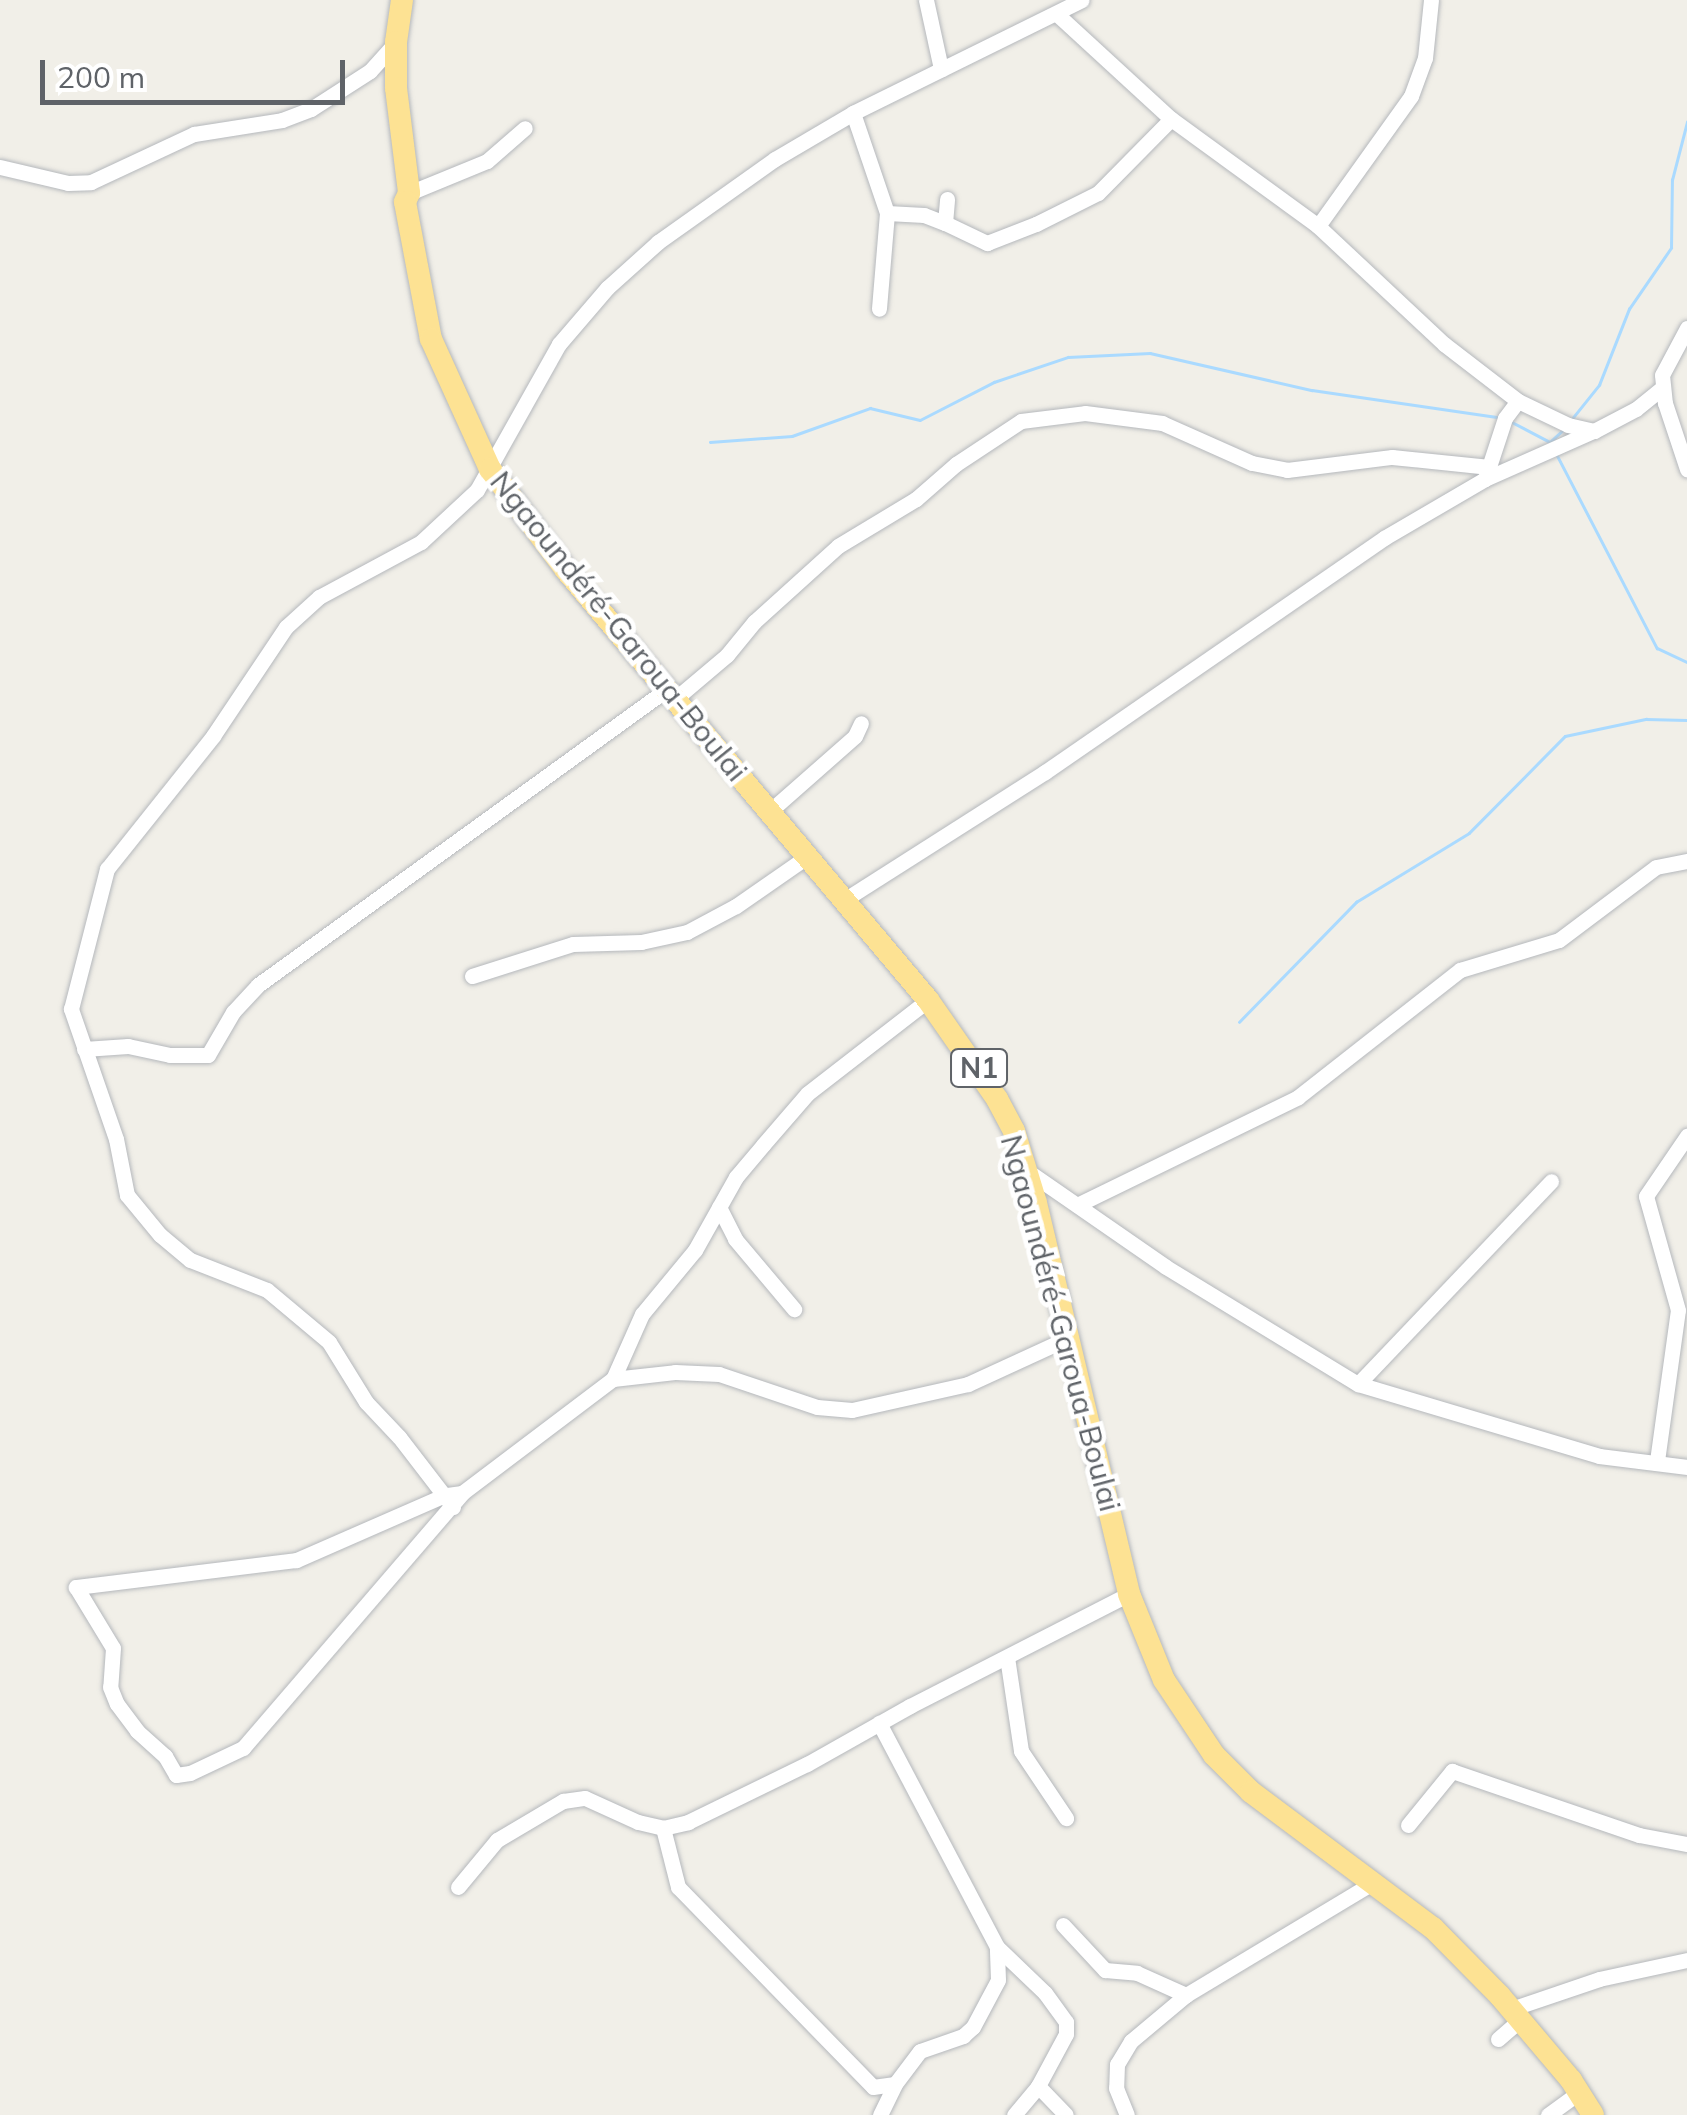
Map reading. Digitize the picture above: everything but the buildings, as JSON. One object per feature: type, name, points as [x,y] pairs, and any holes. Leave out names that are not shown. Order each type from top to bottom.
[{"type":"highway","name":"Ngaoundéré-Garoua-Boulai","points":[[402,0],[396,42],[397,123],[409,192],[406,202],[431,339],[490,469],[527,522],[928,1000],[997,1099],[1026,1170],[1070,1337],[1129,1594],[1164,1680],[1214,1756],[1296,1829],[1433,1928],[1515,2014],[1580,2092],[1593,2115]]},
{"type":"street","points":[[926,0],[941,69]]},
{"type":"street","points":[[453,1499],[366,1402],[342,1357],[284,1301],[247,1280],[190,1260],[141,1216],[127,1194],[116,1139],[71,1009],[106,869],[213,736],[286,627],[318,597],[421,542],[468,498],[490,469],[542,367],[607,288],[707,205],[852,112],[1082,0]]},
{"type":"street","points":[[1318,226],[1411,96],[1424,58],[1431,0]]},
{"type":"street","points":[[1058,15],[1171,119],[1318,226],[1444,344],[1518,401],[1568,425],[1594,430]]},
{"type":"street","points":[[0,167],[68,183],[91,182],[194,134],[282,120],[311,109],[370,71],[396,42]]},
{"type":"street","points":[[852,112],[887,213],[879,309]]},
{"type":"street","points":[[887,213],[924,215],[986,242],[1036,224],[1098,193],[1171,119]]},
{"type":"street","points":[[409,192],[487,160],[525,128]]},
{"type":"street","points":[[945,222],[947,200]]},
{"type":"street","points":[[1687,328],[1666,360],[1662,388],[1682,442],[1687,469]]},
{"type":"street","points":[[844,900],[1162,693],[1384,538],[1487,473],[1594,430],[1636,409],[1662,388]]},
{"type":"street","points":[[1487,473],[1505,418],[1518,401]]},
{"type":"street","points":[[84,1049],[128,1046],[170,1055],[208,1055],[233,1012],[258,984],[727,656],[754,622],[838,546],[916,499],[956,464],[1021,422],[1085,413],[1162,423],[1252,463],[1287,470],[1392,458],[1487,473]]},
{"type":"street","points":[[770,811],[855,736],[860,723]]},
{"type":"street","points":[[472,976],[573,944],[640,942],[687,932],[736,906],[808,856]]},
{"type":"street","points":[[1078,1205],[1298,1098],[1460,970],[1560,940],[1656,866],[1687,861]]},
{"type":"street","points":[[453,1499],[296,1560],[76,1587],[113,1648],[110,1687],[117,1704],[136,1732],[165,1756],[176,1774],[190,1774],[243,1748],[453,1499],[613,1379],[642,1314],[695,1250],[736,1177],[808,1094],[928,1000]]},
{"type":"street","points":[[1657,1461],[1682,1311],[1646,1196],[1687,1136]]},
{"type":"street","points":[[1026,1170],[1166,1267],[1358,1384],[1599,1456],[1687,1466]]},
{"type":"street","points":[[1358,1384],[1550,1182]]},
{"type":"street","points":[[719,1207],[735,1238],[794,1309]]},
{"type":"street","points":[[613,1379],[675,1372],[719,1374],[816,1407],[852,1410],[968,1384],[1070,1337]]},
{"type":"street","points":[[458,1887],[497,1840],[563,1802],[586,1798],[638,1822],[663,1828],[742,1798],[1129,1594]]},
{"type":"street","points":[[1007,1657],[1020,1751],[1066,1818]]},
{"type":"street","points":[[879,1724],[996,1947],[1045,1993],[1066,2022],[1066,2034],[1038,2086],[1014,2115]]},
{"type":"street","points":[[1408,1825],[1452,1771],[1639,1835],[1687,1844]]},
{"type":"street","points":[[663,1828],[678,1887],[873,2087],[895,2084]]},
{"type":"street","points":[[1127,2115],[1116,2088],[1117,2064],[1131,2041],[1186,1995],[1371,1884]]},
{"type":"street","points":[[1062,1925],[1105,1970],[1138,1973],[1186,1995]]},
{"type":"street","points":[[880,2115],[895,2084],[920,2051],[963,2036],[973,2026],[998,1980],[996,1947]]},
{"type":"street","points":[[1498,2039],[1515,2014],[1599,1979],[1687,1960]]},
{"type":"street","points":[[1038,2086],[1066,2115]]},
{"type":"street","points":[[1548,2115],[1580,2092]]},
{"type":"waterway","points":[[1571,420],[1599,385],[1629,309],[1671,248],[1672,180],[1687,122]]},
{"type":"waterway","points":[[710,442],[792,436],[870,408],[920,420],[994,382],[1068,357],[1150,353],[1312,390],[1498,417]]},
{"type":"waterway","points":[[1510,421],[1550,442]]},
{"type":"waterway","points":[[1550,442],[1563,430]]},
{"type":"waterway","points":[[1556,453],[1657,648],[1687,662]]},
{"type":"waterway","points":[[1239,1022],[1356,902],[1469,833],[1565,736],[1646,719],[1687,720]]}]
